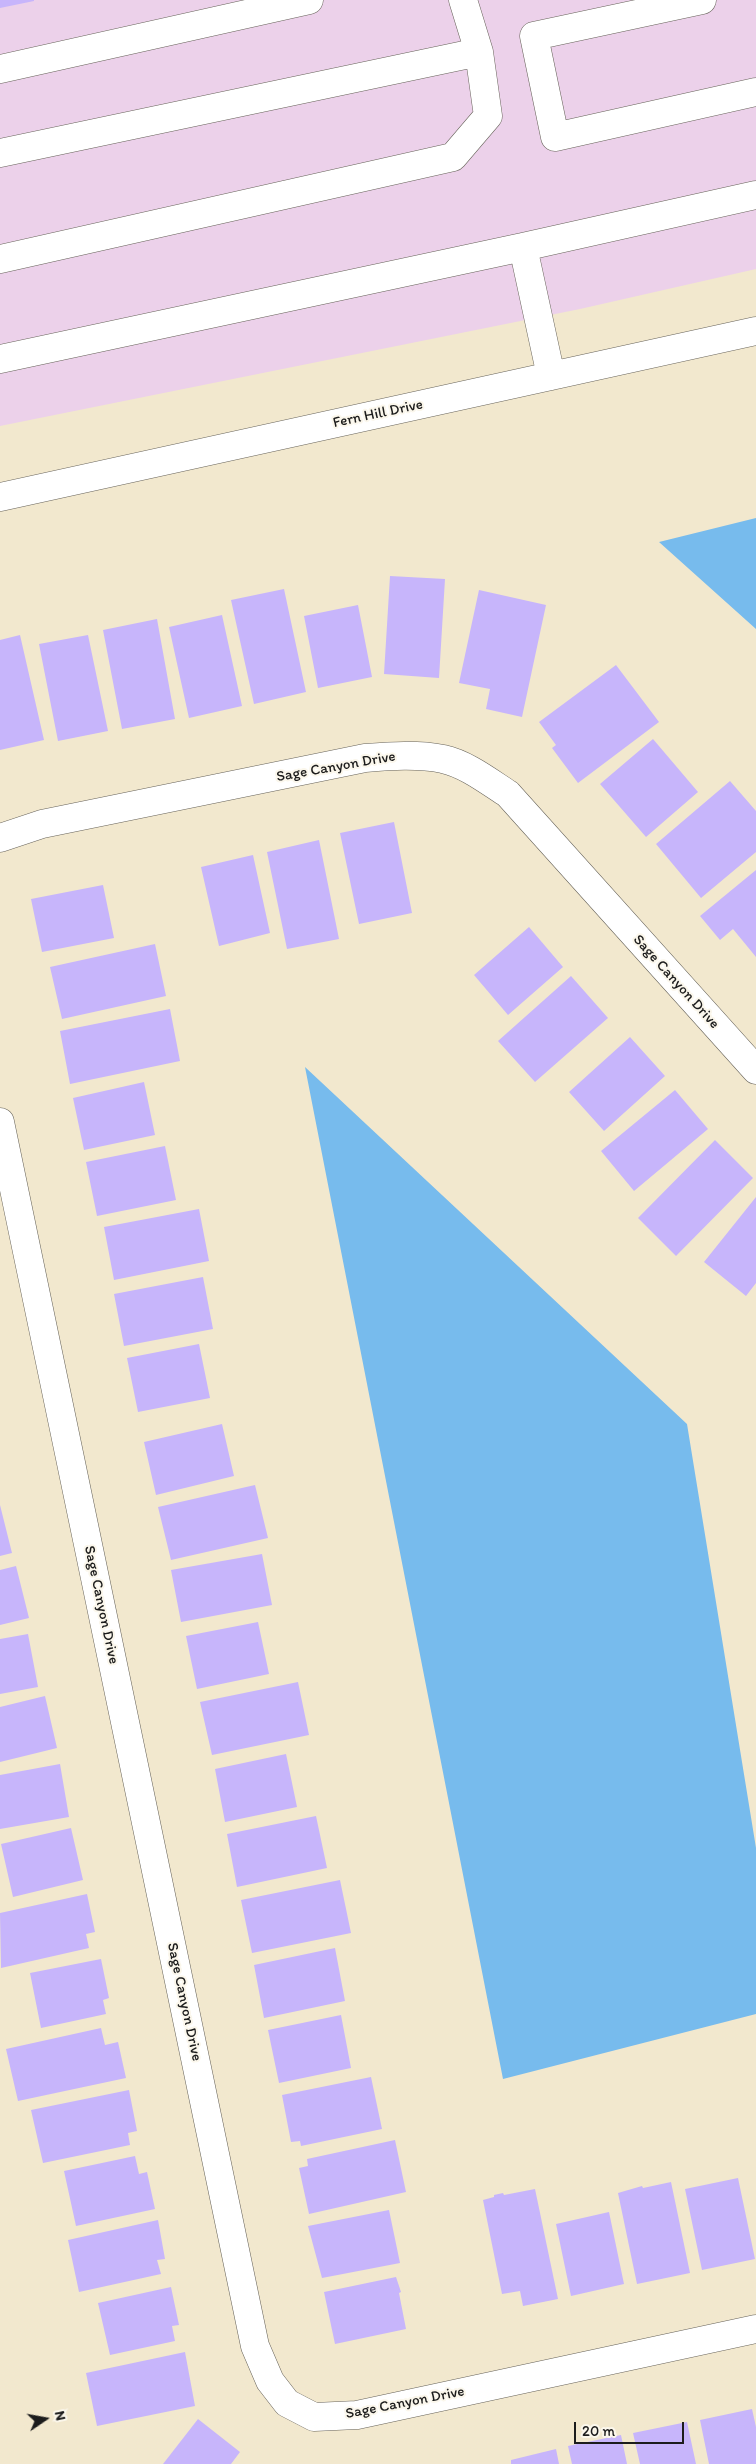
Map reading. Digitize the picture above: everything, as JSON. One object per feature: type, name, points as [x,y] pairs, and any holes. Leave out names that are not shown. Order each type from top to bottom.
[{"type":"street","points":[[0,69],[309,0]]},
{"type":"street","points":[[0,260],[453,157],[488,116],[479,52],[463,0]]},
{"type":"street","points":[[702,0],[534,36],[555,137],[756,92]]},
{"type":"street","points":[[0,154],[479,52]]},
{"type":"street","points":[[0,359],[756,195]]},
{"type":"street","points":[[523,247],[551,376]]},
{"type":"street","name":"Fern Hill Drive","points":[[0,497],[756,331]]},
{"type":"street","name":"Sage Canyon Drive","points":[[0,838],[42,824],[365,758],[405,755],[444,759],[477,774],[508,794],[756,1070]]},
{"type":"street","name":"Sage Canyon Drive","points":[[0,1122],[255,2346],[270,2381],[287,2403],[314,2417],[357,2415],[756,2329]]},
{"type":"shaded area","points":[[0,0],[756,0],[756,269],[580,309],[0,426]]},
{"type":"water","points":[[756,518],[756,629],[659,542]]},
{"type":"water","points":[[305,1067],[687,1424],[756,1848],[756,2014],[503,2079]]},
{"type":"building","points":[[0,0],[34,0],[34,1],[0,8]]},
{"type":"building","points":[[390,576],[445,579],[439,678],[384,674]]},
{"type":"building","points":[[284,589],[306,692],[254,704],[231,600]]},
{"type":"building","points":[[479,590],[546,605],[522,717],[486,709],[490,689],[459,683]]},
{"type":"building","points":[[358,605],[372,677],[318,688],[304,616]]},
{"type":"building","points":[[222,615],[242,706],[189,718],[169,627]]},
{"type":"building","points":[[157,619],[175,719],[122,729],[103,630]]},
{"type":"building","points":[[20,635],[44,740],[0,750],[0,640]]},
{"type":"building","points":[[88,635],[108,731],[58,741],[39,644]]},
{"type":"building","points":[[616,665],[659,722],[578,783],[552,748],[556,745],[539,722]]},
{"type":"building","points":[[653,739],[698,792],[646,837],[600,784]]},
{"type":"building","points":[[730,781],[756,811],[756,852],[701,898],[656,844]]},
{"type":"building","points":[[394,822],[412,913],[359,924],[340,833]]},
{"type":"building","points":[[319,840],[339,939],[287,949],[267,852]]},
{"type":"building","points":[[253,855],[270,933],[219,946],[201,867]]},
{"type":"building","points":[[756,870],[756,957],[733,929],[720,940],[700,916]]},
{"type":"building","points":[[103,885],[114,938],[42,952],[31,899]]},
{"type":"building","points":[[529,927],[563,967],[508,1015],[474,975]]},
{"type":"building","points":[[155,944],[166,996],[62,1019],[50,967]]},
{"type":"building","points":[[571,976],[608,1018],[535,1082],[498,1041]]},
{"type":"building","points":[[170,1009],[180,1061],[70,1084],[60,1031]]},
{"type":"building","points":[[630,1037],[665,1076],[604,1131],[569,1092]]},
{"type":"building","points":[[144,1082],[155,1135],[84,1150],[73,1098]]},
{"type":"building","points":[[675,1090],[708,1129],[634,1191],[601,1151]]},
{"type":"building","points":[[715,1140],[753,1178],[676,1256],[638,1218]]},
{"type":"building","points":[[165,1146],[176,1200],[97,1216],[86,1162]]},
{"type":"building","points":[[756,1197],[756,1283],[746,1296],[704,1262]]},
{"type":"building","points":[[199,1209],[209,1261],[114,1280],[104,1227]]},
{"type":"building","points":[[203,1277],[213,1329],[124,1346],[114,1294]]},
{"type":"building","points":[[199,1344],[210,1398],[138,1412],[127,1358]]},
{"type":"building","points":[[222,1424],[234,1476],[156,1495],[144,1442]]},
{"type":"building","points":[[255,1485],[268,1538],[171,1560],[158,1507]]},
{"type":"building","points":[[0,1505],[12,1553],[0,1556]]},
{"type":"building","points":[[262,1554],[272,1605],[181,1622],[171,1570]]},
{"type":"building","points":[[16,1566],[29,1618],[0,1625],[0,1570]]},
{"type":"building","points":[[258,1622],[269,1674],[197,1689],[186,1636]]},
{"type":"building","points":[[28,1634],[38,1687],[0,1694],[0,1639]]},
{"type":"building","points":[[298,1682],[309,1735],[212,1755],[200,1702]]},
{"type":"building","points":[[45,1696],[57,1748],[0,1762],[0,1707]]},
{"type":"building","points":[[286,1754],[297,1807],[225,1822],[215,1769]]},
{"type":"building","points":[[60,1764],[69,1817],[0,1829],[0,1775]]},
{"type":"building","points":[[316,1816],[327,1868],[237,1887],[227,1834]]},
{"type":"building","points":[[71,1828],[83,1880],[13,1897],[1,1844]]},
{"type":"building","points":[[340,1880],[351,1933],[252,1953],[241,1900]]},
{"type":"building","points":[[87,1894],[95,1932],[86,1934],[89,1948],[1,1968],[0,1913]]},
{"type":"building","points":[[335,1948],[345,2001],[264,2018],[254,1965]]},
{"type":"building","points":[[101,1959],[109,1998],[103,2000],[106,2014],[41,2028],[30,1973]]},
{"type":"building","points":[[341,2015],[351,2068],[279,2083],[268,2030]]},
{"type":"building","points":[[101,2028],[105,2045],[118,2042],[126,2078],[18,2101],[6,2049]]},
{"type":"building","points":[[371,2077],[382,2129],[301,2146],[300,2141],[291,2142],[282,2095]]},
{"type":"building","points":[[129,2090],[137,2131],[128,2133],[130,2145],[43,2163],[31,2110]]},
{"type":"building","points":[[395,2140],[406,2192],[309,2214],[299,2168],[308,2166],[307,2159]]},
{"type":"building","points":[[135,2156],[139,2174],[147,2172],[155,2209],[76,2226],[64,2171]]},
{"type":"building","points":[[738,2178],[755,2259],[702,2270],[685,2189]]},
{"type":"building","points":[[671,2182],[690,2273],[637,2284],[618,2193],[642,2186],[643,2188]]},
{"type":"building","points":[[535,2189],[558,2299],[523,2306],[520,2291],[502,2294],[483,2200],[503,2193],[504,2195]]},
{"type":"building","points":[[389,2210],[400,2263],[322,2278],[308,2226]]},
{"type":"building","points":[[609,2212],[624,2284],[571,2296],[556,2224]]},
{"type":"building","points":[[158,2220],[165,2259],[157,2260],[161,2274],[79,2292],[68,2240]]},
{"type":"building","points":[[396,2277],[401,2292],[399,2293],[406,2329],[335,2344],[324,2292]]},
{"type":"building","points":[[171,2287],[179,2325],[172,2326],[175,2341],[110,2355],[98,2303]]},
{"type":"building","points":[[185,2352],[195,2406],[97,2426],[86,2373]]},
{"type":"building","points":[[752,2409],[756,2427],[756,2464],[709,2464],[700,2420]]},
{"type":"building","points":[[198,2419],[240,2452],[231,2464],[163,2464]]},
{"type":"building","points":[[687,2422],[696,2464],[640,2464],[633,2433]]},
{"type":"building","points":[[621,2435],[627,2464],[572,2464],[568,2446]]},
{"type":"building","points":[[556,2449],[559,2464],[511,2464],[511,2460]]}]
